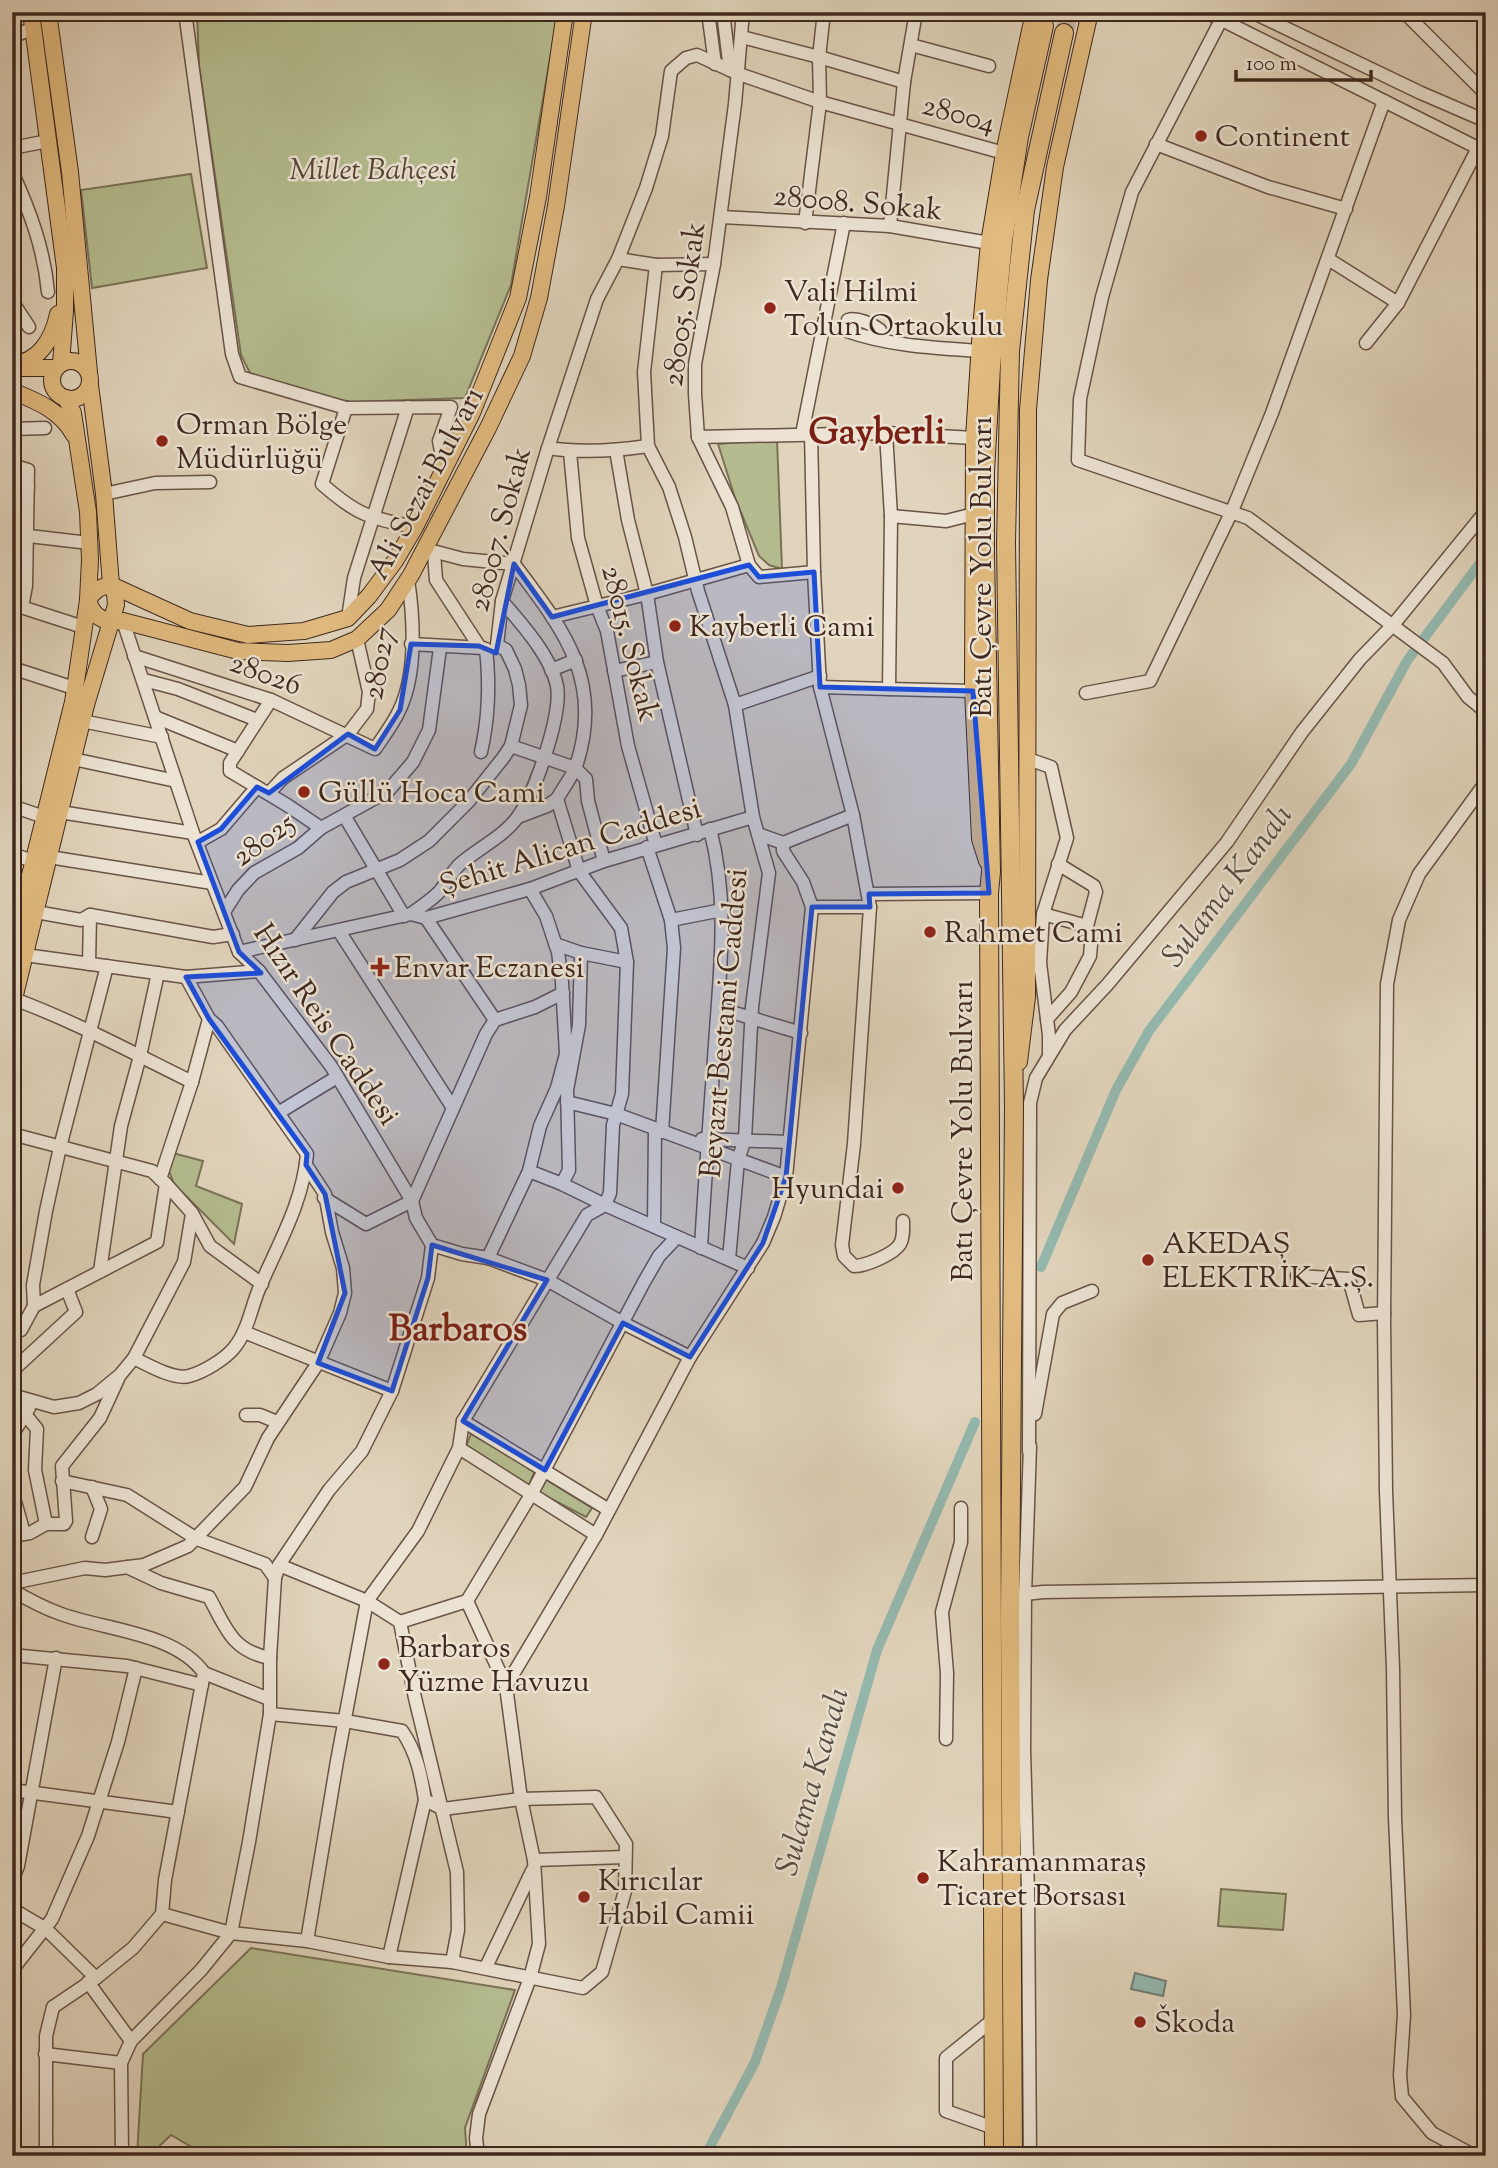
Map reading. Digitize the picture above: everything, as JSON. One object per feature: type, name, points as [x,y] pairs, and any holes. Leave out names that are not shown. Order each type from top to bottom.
[{"type":"highway","name":"Batı Çevre Yolu Bulvarı","points":[[994,2156],[991,872],[985,472],[991,367],[1005,229],[1039,19]]},
{"type":"highway","name":"Batı Çevre Yolu Bulvarı","points":[[1013,2156],[1010,1615],[1014,1106],[1006,542],[1010,351],[1025,210],[1064,33]]},
{"type":"main road","points":[[13,1003],[19,951],[41,858],[60,812],[82,721],[118,622],[115,594],[111,585],[70,172],[48,12]]},
{"type":"main road","name":"Ali Sezai Bulvarı","points":[[348,618],[369,596],[395,561],[415,527],[472,413],[518,298],[538,197],[565,12]]},
{"type":"main road","name":"Ali Sezai Bulvarı","points":[[88,600],[92,612],[101,619],[238,651],[288,653],[331,650],[357,639],[388,610],[430,551],[522,356],[539,298],[556,206],[584,12]]},
{"type":"main road","points":[[1014,1106],[1027,998],[1028,411],[1039,280],[1055,167],[1087,20],[1077,12]]},
{"type":"main road","points":[[991,872],[980,839],[974,691],[974,438],[989,243],[1004,153],[1039,19]]},
{"type":"main road","points":[[19,951],[36,912],[44,817],[74,688],[88,600],[89,543],[88,512],[73,413],[56,391],[52,381],[59,366],[65,285],[32,20]]},
{"type":"main road","points":[[12,366],[33,357],[47,345],[56,325],[65,285]]},
{"type":"main road","points":[[12,366],[59,366],[67,361],[80,363],[89,378],[87,391],[78,398],[12,389]]},
{"type":"main road","points":[[12,389],[63,418],[79,447]]},
{"type":"main road","points":[[88,600],[100,587],[111,585],[190,621],[248,635],[304,631],[348,618]]},
{"type":"street","points":[[185,12],[232,354],[240,377],[346,408],[451,407],[439,441],[444,468]]},
{"type":"street","points":[[708,12],[715,64]]},
{"type":"street","points":[[723,12],[735,72]]},
{"type":"street","name":"28005. Sokak","points":[[743,12],[721,217],[695,364],[698,437],[732,507],[749,565]]},
{"type":"street","points":[[805,223],[820,102],[819,57],[824,12]]},
{"type":"street","points":[[890,226],[904,82],[916,12]]},
{"type":"street","points":[[1206,12],[1482,150],[1398,303],[1366,343]]},
{"type":"street","points":[[1252,12],[1486,121]]},
{"type":"street","points":[[1404,12],[1442,61],[1484,90]]},
{"type":"street","points":[[1481,12],[1486,17]]},
{"type":"street","points":[[12,37],[32,20]]},
{"type":"street","points":[[1221,20],[1132,192],[1102,297],[1080,399],[1078,460],[1248,518],[1432,654],[1443,663],[1468,697],[1486,712]]},
{"type":"street","points":[[742,37],[904,82]]},
{"type":"street","points":[[911,45],[989,66]]},
{"type":"street","name":"28004","points":[[697,55],[735,72],[820,102],[1004,153]]},
{"type":"street","name":"28007. Sokak","points":[[295,940],[333,892],[346,882],[400,860],[448,824],[511,746],[521,705],[519,685],[506,650],[487,647],[597,299],[618,259],[646,188],[662,136],[671,71],[686,58],[697,55]]},
{"type":"street","points":[[1086,694],[1150,681],[1232,511],[1272,413],[1384,101]]},
{"type":"street","points":[[12,148],[48,141]]},
{"type":"street","points":[[1156,144],[1268,187],[1346,209]]},
{"type":"street","points":[[12,172],[29,207],[45,262],[48,292]]},
{"type":"street","name":"28008. Sokak","points":[[721,217],[890,226],[989,243]]},
{"type":"street","points":[[844,223],[807,433],[820,682],[853,815],[869,901],[854,1144],[842,1245],[845,1256],[854,1266],[864,1266],[897,1248],[903,1235],[903,1221]]},
{"type":"street","points":[[618,259],[656,265],[714,264]]},
{"type":"street","points":[[1328,259],[1398,303]]},
{"type":"street","name":"Beyazıt Bestami Caddesi","points":[[656,265],[644,372],[648,446],[669,487],[735,705],[753,817],[769,873],[752,1018],[745,1139],[738,1160],[729,1259]]},
{"type":"street","points":[[1486,288],[1486,311]]},
{"type":"street","points":[[12,301],[29,327]]},
{"type":"street","points":[[880,340],[880,330],[877,327],[857,320],[848,320],[847,331],[863,337],[879,340],[935,348],[980,351]]},
{"type":"street","points":[[348,618],[354,578],[408,407]]},
{"type":"street","points":[[346,408],[322,484],[346,505],[373,519],[415,527]]},
{"type":"street","points":[[12,429],[45,428]]},
{"type":"street","points":[[886,433],[891,516],[888,689]]},
{"type":"street","points":[[698,437],[886,433],[974,438]]},
{"type":"street","points":[[548,448],[569,452],[648,446]]},
{"type":"street","points":[[616,450],[628,520],[648,594],[657,662],[697,835]]},
{"type":"street","name":"28015. Sokak","points":[[569,452],[578,538],[597,606],[607,631],[628,746],[671,920],[674,948],[654,1226]]},
{"type":"street","points":[[12,465],[28,470],[28,487],[19,535],[26,586],[17,606],[83,627]]},
{"type":"street","points":[[104,494],[155,483],[210,481]]},
{"type":"street","points":[[12,484],[28,487]]},
{"type":"street","points":[[1030,2156],[1024,1749],[1029,1451],[1030,1103],[1036,1078],[1065,1030],[1107,985],[1227,842],[1302,732],[1360,659],[1393,625],[1486,511]]},
{"type":"street","points":[[891,516],[946,521],[974,514]]},
{"type":"street","points":[[19,535],[89,543]]},
{"type":"street","points":[[481,752],[488,722],[490,685],[487,647],[436,580],[430,551],[463,559],[514,564],[552,617],[583,677],[585,710],[575,768],[557,799],[547,806],[518,817]]},
{"type":"street","points":[[552,617],[648,594],[749,565],[759,578],[814,572]]},
{"type":"street","name":"28027","points":[[375,748],[400,710],[410,670],[414,621],[408,580]]},
{"type":"street","points":[[345,817],[408,915],[439,892],[459,865],[489,845],[518,817],[544,758],[556,714],[557,689],[551,670],[526,629],[502,601]]},
{"type":"street","name":"Hızır Reis Caddesi","points":[[118,622],[144,680],[195,837],[239,952],[259,971],[331,1066],[412,1201],[416,1218],[432,1245]]},
{"type":"street","points":[[60,812],[195,837],[221,829],[263,790],[348,734],[367,709],[369,692],[357,639]]},
{"type":"street","points":[[411,644],[440,648],[487,647]]},
{"type":"street","name":"28025","points":[[224,912],[238,890],[254,873],[298,848],[321,828],[388,791],[413,762],[429,730],[440,648]]},
{"type":"street","name":"28026","points":[[134,656],[271,700],[375,748]]},
{"type":"street","points":[[551,670],[576,660]]},
{"type":"street","points":[[614,671],[657,662]]},
{"type":"street","points":[[12,668],[74,688]]},
{"type":"street","points":[[144,680],[257,720]]},
{"type":"street","points":[[735,705],[820,682],[888,689],[974,691]]},
{"type":"street","points":[[271,700],[230,763],[230,771],[321,828]]},
{"type":"street","points":[[155,717],[238,751]]},
{"type":"street","points":[[82,721],[162,737]]},
{"type":"street","points":[[511,746],[575,768],[586,779],[588,801],[604,861]]},
{"type":"street","points":[[73,759],[176,782]]},
{"type":"street","points":[[1028,759],[1051,767],[1067,838],[1043,914],[1040,963],[1049,1056]]},
{"type":"street","points":[[1475,2156],[1432,2133],[1402,2097],[1400,2075],[1404,2015],[1385,1492],[1384,1313],[1387,984],[1399,920],[1419,874],[1486,782]]},
{"type":"street","points":[[307,1941],[367,1601],[418,1531],[459,1448],[463,1421],[587,1214],[605,1205],[610,1193],[616,1114],[622,1094],[627,962],[621,928],[579,870],[557,799]]},
{"type":"street","points":[[12,806],[44,817]]},
{"type":"street","points":[[758,834],[783,843],[853,815]]},
{"type":"street","name":"Şehit Alican Caddesi","points":[[239,952],[408,915],[426,918],[530,889],[604,861],[753,817]]},
{"type":"street","points":[[701,1248],[722,910],[719,870],[710,829]]},
{"type":"street","points":[[506,1686],[596,1535],[690,1357],[763,1243],[774,1217],[786,1177],[802,1033],[812,907],[803,882],[783,851],[783,843]]},
{"type":"street","points":[[12,854],[212,883]]},
{"type":"street","points":[[1046,1019],[1071,992],[1090,956],[1091,944],[1087,926],[1096,888],[1058,864]]},
{"type":"street","points":[[530,889],[546,916],[555,944],[563,993],[566,1054],[564,1093],[569,1170],[562,1184]]},
{"type":"street","points":[[812,907],[989,893]]},
{"type":"street","points":[[671,920],[722,910]]},
{"type":"street","points":[[36,912],[81,920],[90,915],[213,937],[233,934]]},
{"type":"street","points":[[1043,914],[1087,926]]},
{"type":"street","points":[[89,964],[90,915]]},
{"type":"street","points":[[426,918],[495,1020]]},
{"type":"street","points":[[339,931],[453,1108]]},
{"type":"street","points":[[555,944],[581,953],[627,962]]},
{"type":"street","points":[[19,951],[186,977],[259,971]]},
{"type":"street","points":[[488,1258],[529,1171],[540,1126],[564,1093],[579,1025],[581,953]]},
{"type":"street","points":[[12,1333],[21,1330],[34,1306],[33,1285],[60,1147],[107,966]]},
{"type":"street","points":[[100,1271],[121,1126],[140,1057],[158,973]]},
{"type":"street","points":[[134,1358],[164,1373],[188,1377],[228,1354],[244,1332],[261,1284],[290,1223],[304,1183],[307,1154],[217,1026],[209,1019],[186,977]]},
{"type":"street","points":[[304,1183],[366,1224],[412,1201],[486,1034],[495,1020],[535,1007],[563,993]]},
{"type":"street","points":[[13,1003],[60,1016],[192,1082]]},
{"type":"street","points":[[718,1007],[802,1033]]},
{"type":"street","points":[[34,1306],[157,1242],[163,1181],[209,1019]]},
{"type":"street","points":[[278,1113],[337,1077]]},
{"type":"street","points":[[564,1093],[659,1131],[709,1144],[738,1160],[786,1177]]},
{"type":"street","points":[[12,1134],[152,1171],[192,1213],[210,1246],[261,1284]]},
{"type":"street","points":[[709,1144],[745,1139],[789,1142]]},
{"type":"street","points":[[12,1583],[85,1568],[105,1570],[144,1565],[197,1539],[245,1487],[277,1422],[318,1363],[340,1313],[345,1293],[343,1268],[325,1194],[306,1165]]},
{"type":"street","points":[[529,1171],[748,1268]]},
{"type":"street","points":[[12,1398],[19,1397],[54,1407],[79,1403],[97,1394],[120,1375],[134,1358],[184,1262],[192,1213]]},
{"type":"street","points":[[400,1622],[467,1601],[545,1470],[659,1256],[677,1237]]},
{"type":"street","points":[[122,2156],[121,2063],[131,2041],[201,1970],[232,1933],[270,1714],[270,1658],[275,1578],[279,1565],[329,1490],[362,1451],[392,1391],[428,1278],[432,1245],[488,1258],[547,1280],[690,1357]]},
{"type":"street","points":[[1297,1276],[1349,1279],[1359,1315],[1384,1313]]},
{"type":"street","points":[[12,1371],[76,1312],[67,1289]]},
{"type":"street","points":[[1029,1451],[1053,1314],[1062,1303],[1092,1292]]},
{"type":"street","points":[[244,1332],[392,1391]]},
{"type":"street","points":[[12,1490],[18,1535],[30,1533],[46,1524],[64,1524],[66,1521],[62,1465],[100,1418],[120,1375]]},
{"type":"street","points":[[12,1398],[37,1429],[35,1470],[46,1524]]},
{"type":"street","points":[[12,1434],[37,1402]]},
{"type":"street","points":[[246,1415],[260,1415],[277,1422]]},
{"type":"street","points":[[463,1421],[609,1510]]},
{"type":"street","points":[[459,1448],[596,1535]]},
{"type":"street","points":[[62,1481],[127,1494],[197,1539],[265,1564],[275,1578]]},
{"type":"street","points":[[92,1487],[101,1509],[92,1537]]},
{"type":"street","points":[[946,1739],[947,1673],[942,1612],[961,1542],[961,1508]]},
{"type":"street","points":[[279,1565],[367,1601],[400,1622],[415,1698],[457,1872],[458,1930],[452,1962]]},
{"type":"street","points":[[127,1567],[161,1583],[209,1597],[226,1629],[238,1644],[251,1654],[270,1658]]},
{"type":"street","points":[[1010,1615],[1013,1606],[1025,1594],[1070,1591],[1486,1585]]},
{"type":"street","points":[[12,1590],[60,1614],[169,1645],[195,1660],[203,1679],[165,1880],[162,1914],[133,1948],[52,2007],[46,2036],[46,2156]]},
{"type":"street","points":[[467,1601],[506,1686],[521,1799],[534,1864],[539,1944],[530,1978],[479,2114],[476,2138],[478,2156]]},
{"type":"street","points":[[12,1655],[136,1668],[203,1679],[269,1699]]},
{"type":"street","points":[[12,1880],[18,1866],[56,1658]]},
{"type":"street","points":[[12,1970],[46,1929],[88,1836],[118,1742],[136,1668]]},
{"type":"street","points":[[270,1714],[345,1721],[402,1731],[410,1742],[420,1767],[425,1800],[389,1957]]},
{"type":"street","points":[[12,1790],[178,1812]]},
{"type":"street","points":[[162,1914],[232,1933],[307,1941],[389,1957],[452,1962],[583,1988],[602,1972],[625,1891],[626,1844],[596,1797],[521,1799],[443,1810],[425,1800]]},
{"type":"street","points":[[534,1864],[625,1857]]},
{"type":"street","points":[[486,1968],[534,1864]]},
{"type":"street","points":[[12,1909],[46,1929],[92,1980],[131,2041]]},
{"type":"street","points":[[1012,1949],[1029,1960]]},
{"type":"street","points":[[994,2019],[946,2058],[946,2111],[994,2128]]},
{"type":"street","points":[[46,2054],[121,2063]]},
{"type":"street","points":[[1013,2105],[1030,2091]]},
{"type":"highlighted area","points":[[514,564],[552,617],[749,565],[759,577],[814,572],[820,687],[973,691],[989,893],[869,894],[870,907],[812,907],[786,1177],[763,1243],[690,1357],[623,1323],[545,1470],[463,1421],[547,1280],[432,1245],[428,1278],[392,1391],[318,1363],[345,1293],[325,1194],[306,1165],[307,1154],[209,1019],[186,977],[261,973],[239,952],[198,842],[221,829],[257,787],[269,793],[348,734],[375,749],[400,710],[411,644],[479,646],[496,653]]},
{"type":"green space","name":"Millet Bahçesi","points":[[197,12],[558,12],[511,285],[465,398],[351,402],[254,381],[241,355],[199,65]]},
{"type":"green space","points":[[191,174],[207,268],[92,288],[81,190]]},
{"type":"green space","points":[[777,439],[782,569],[769,565],[759,556],[735,498],[718,444]]},
{"type":"green space","points":[[169,1152],[203,1161],[196,1186],[242,1204],[234,1244],[174,1184],[169,1171]]},
{"type":"green space","points":[[471,1434],[535,1470],[529,1485],[465,1449]]},
{"type":"green space","points":[[545,1479],[592,1508],[586,1517],[538,1492]]},
{"type":"green space","points":[[1221,1889],[1286,1894],[1283,1930],[1218,1926]]},
{"type":"green space","points":[[251,1948],[515,1990],[465,2128],[467,2156],[207,2156],[171,2135],[149,2156],[137,2156],[143,2054]]},
{"type":"water","points":[[1135,1973],[1166,1981],[1163,1996],[1131,1989]]},
{"type":"waterway","name":"Sulama Kanalı","points":[[1041,1267],[1116,1090],[1149,1031],[1351,764],[1407,661],[1486,555]]},
{"type":"waterway","name":"Sulama Kanalı","points":[[705,2156],[755,2062],[781,1988],[877,1650],[975,1422]]},
{"type":"tunnel","points":[[1064,33],[1070,12]]},
{"type":"place","name":"Continent","points":[[1201,136]]},
{"type":"place","name":"Vali Hilmi Tolun Ortaokulu","points":[[770,308]]},
{"type":"place","name":"Orman Bölge Müdürlüğü","points":[[162,441]]},
{"type":"place","name":"Kayberli Cami","points":[[675,626]]},
{"type":"place","name":"Güllü Hoca Cami","points":[[304,792]]},
{"type":"place","name":"Rahmet Cami","points":[[930,932]]},
{"type":"place","name":"Envar Eczanesi","points":[[380,967]]},
{"type":"place","name":"Hyundai","points":[[898,1188]]},
{"type":"place","name":"AKEDAŞ ELEKTRİK A.Ş.","points":[[1148,1260]]},
{"type":"place","name":"Barbaros Yüzme Havuzu","points":[[384,1664]]},
{"type":"place","name":"Kahramanmaraş Ticaret Borsası","points":[[923,1878]]},
{"type":"place","name":"Kırıcılar Habil Camii","points":[[584,1897]]},
{"type":"place","name":"Škoda","points":[[1140,2022]]},
{"type":"district","name":"Gayberli","points":[[877,430]]},
{"type":"district","name":"Barbaros","points":[[458,1327]]}]
